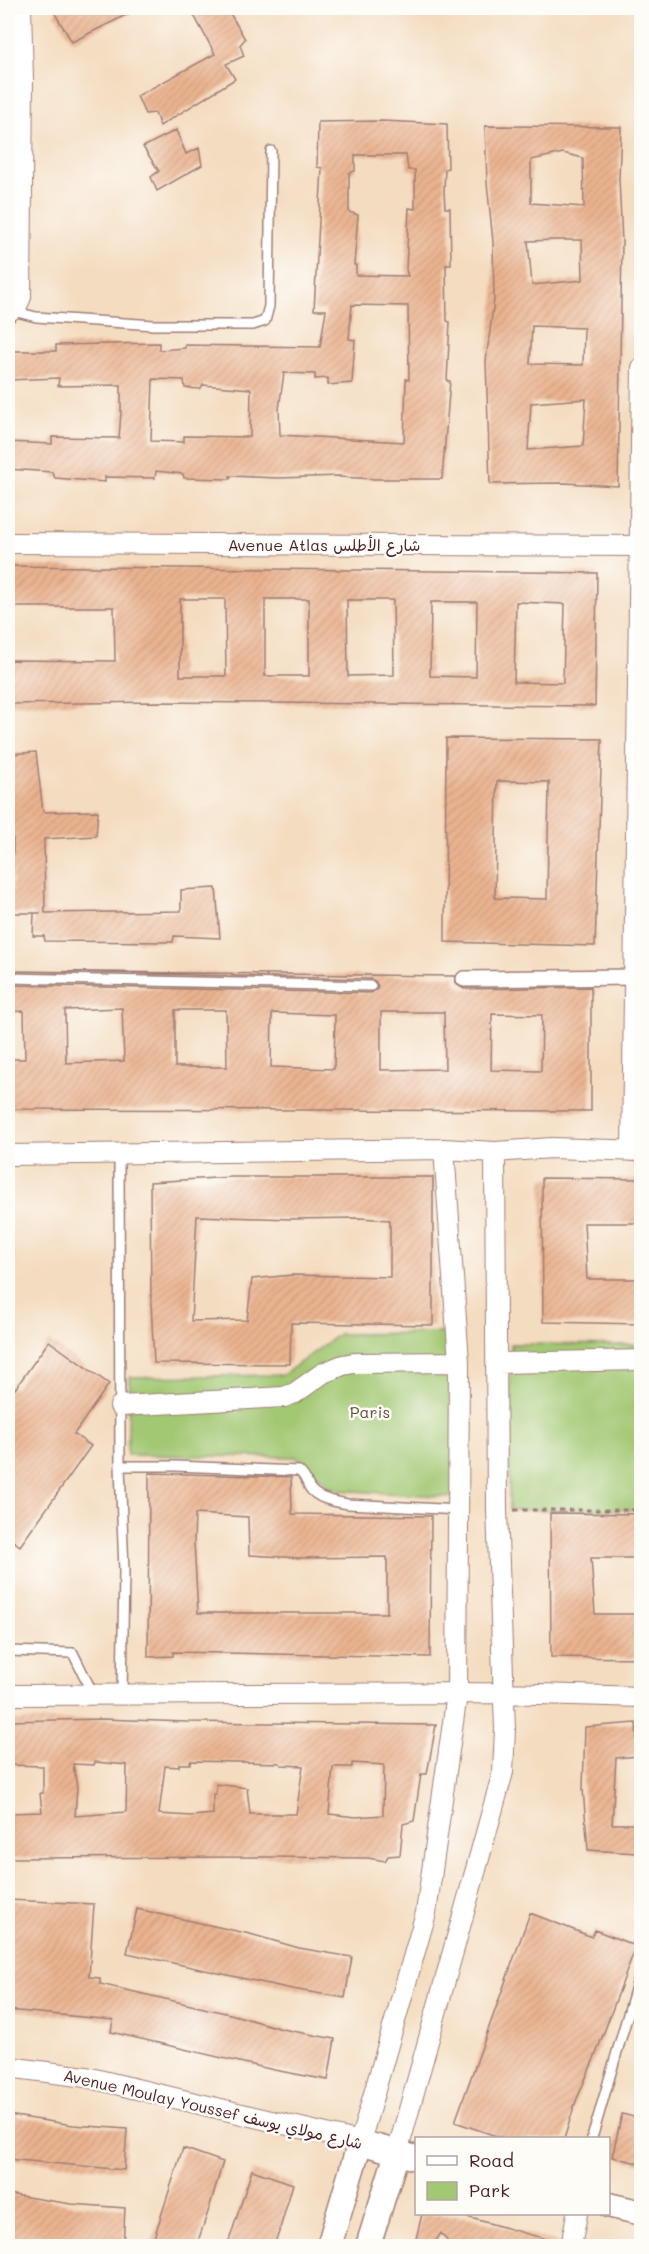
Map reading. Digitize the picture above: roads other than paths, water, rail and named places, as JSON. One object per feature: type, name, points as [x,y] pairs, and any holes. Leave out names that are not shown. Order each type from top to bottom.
[{"type":"street","points":[[9,311],[17,306],[21,297],[23,79],[21,8]]},
{"type":"street","points":[[8,1155],[444,1149],[495,1152],[552,1148],[637,1151],[635,977],[639,915],[642,368]]},
{"type":"street","name":"Avenue Atlas شارع الأطلس","points":[[8,543],[641,546]]},
{"type":"street","points":[[464,979],[635,977]]},
{"type":"street","points":[[329,2247],[426,1913],[457,1694],[459,1362],[444,1149]]},
{"type":"street","points":[[368,2247],[407,2155],[503,1772],[504,1693],[497,1510],[495,1152]]},
{"type":"street","points":[[497,1363],[642,1360]]},
{"type":"street","points":[[120,1406],[284,1397],[296,1393],[333,1368],[354,1363],[459,1362]]},
{"type":"street","points":[[8,1695],[504,1693],[642,1697]]},
{"type":"street","name":"Avenue Moulay Youssef شارع مولاي يوسف","points":[[8,2067],[86,2077],[407,2155]]},
{"type":"street","points":[[610,2205],[642,2213]]},
{"type":"street","points":[[571,2247],[577,2215]]},
{"type":"lane","points":[[9,311],[36,317],[154,325],[253,325],[265,321],[269,306],[271,151]]},
{"type":"lane","points":[[8,978],[371,986]]},
{"type":"lane","points":[[119,1153],[120,1466],[124,1571],[122,1694]]},
{"type":"lane","points":[[120,1466],[299,1471],[316,1494],[333,1501],[348,1504],[459,1510]]},
{"type":"lane","points":[[8,1651],[73,1653],[93,1694]]},
{"type":"lane","points":[[593,2137],[642,1966]]},
{"type":"park label","name":"Paris","points":[[370,1412]]}]
